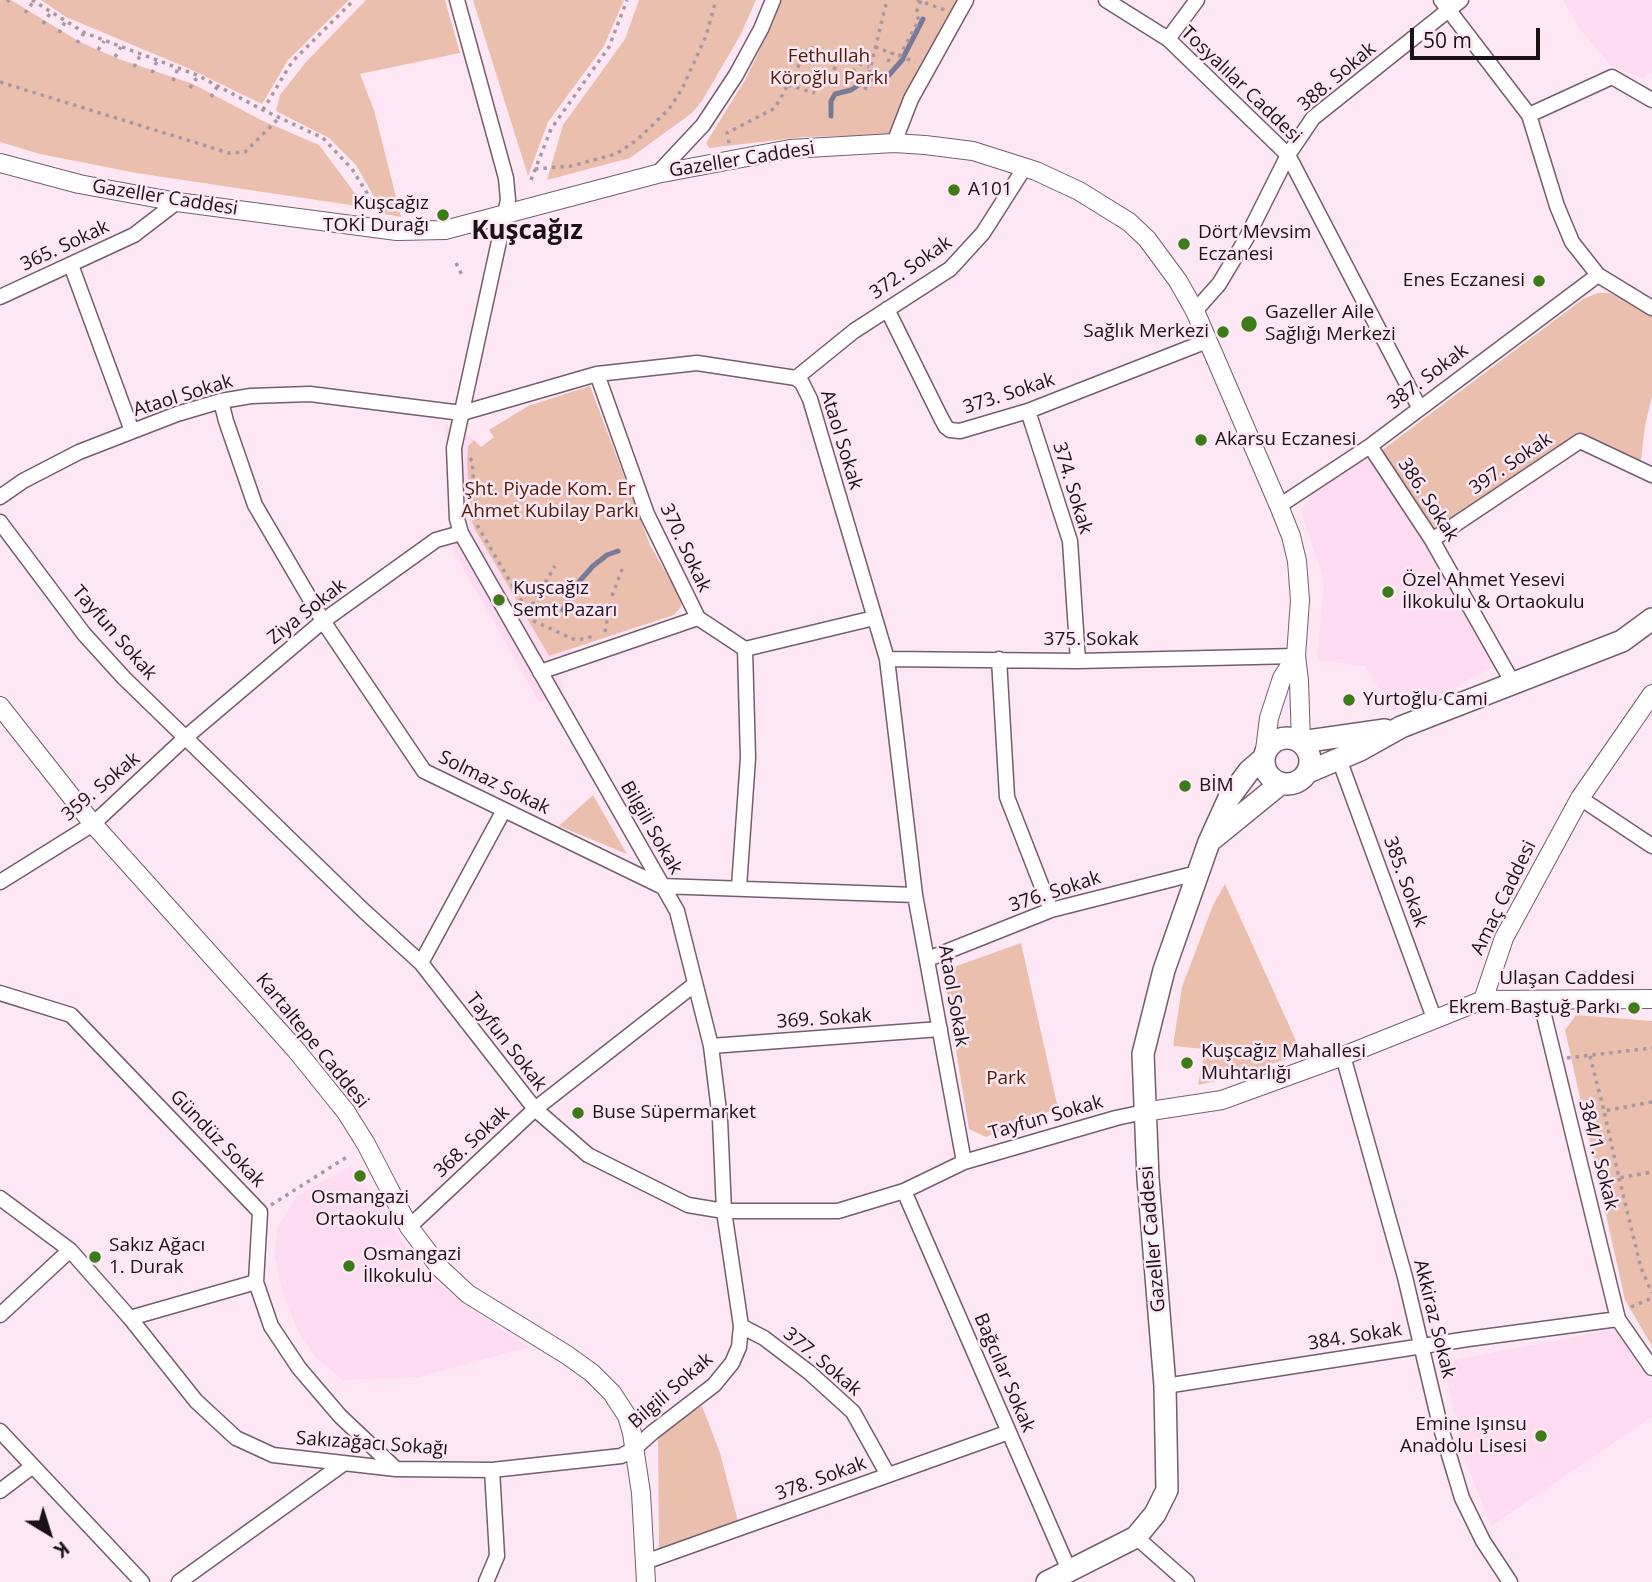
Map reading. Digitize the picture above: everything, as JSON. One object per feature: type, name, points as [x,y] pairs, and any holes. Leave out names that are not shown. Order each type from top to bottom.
[{"type":"main road","points":[[1308,772],[1311,759],[1306,747],[1286,738],[1272,744],[1264,758],[1267,774],[1280,784],[1299,782],[1308,772],[1401,727],[1622,641],[1652,619]]},
{"type":"main road","points":[[1301,743],[1401,727]]},
{"type":"main road","name":"Gazeller Caddesi","points":[[1047,1582],[1136,1537],[1155,1514],[1167,1490],[1165,1386],[1144,1112],[1143,1054],[1164,970],[1209,842],[1229,798],[1249,771],[1264,758]]},
{"type":"main road","points":[[1209,842],[1280,784]]},
{"type":"street","name":"Bilgili Sokak","points":[[457,0],[506,178],[508,201],[454,449],[457,519],[461,533],[677,911],[711,1046],[720,1119],[724,1211],[741,1326],[739,1347],[732,1363],[714,1385],[634,1450]]},
{"type":"street","points":[[657,174],[703,125],[717,105],[749,52],[773,0]]},
{"type":"street","points":[[894,143],[911,99],[966,0]]},
{"type":"street","name":"Tosyalılar Caddesi","points":[[1106,0],[1168,39],[1288,155],[1419,407]]},
{"type":"street","points":[[1168,39],[1197,0]]},
{"type":"street","name":"388. Sokak","points":[[1195,311],[1219,284],[1246,239],[1288,155],[1313,118],[1445,5],[1461,0]]},
{"type":"street","points":[[1445,5],[1529,115],[1557,206],[1572,242],[1598,275],[1652,307]]},
{"type":"street","points":[[1529,115],[1612,78],[1652,100]]},
{"type":"street","name":"Gazeller Caddesi","points":[[0,163],[79,184],[177,202],[397,230],[445,230],[657,174],[790,149],[894,143],[973,151],[1025,167],[1079,191],[1129,222],[1155,249],[1178,281],[1195,311],[1279,506],[1297,561],[1300,600],[1296,656],[1301,743]]},
{"type":"street","name":"372. Sokak","points":[[796,378],[854,331],[950,269],[969,251],[1025,167]]},
{"type":"street","name":"365. Sokak","points":[[0,297],[134,235],[177,202]]},
{"type":"street","points":[[71,265],[132,431]]},
{"type":"street","name":"387. Sokak","points":[[1279,506],[1370,446],[1598,275]]},
{"type":"street","name":"373. Sokak","points":[[887,309],[946,427],[960,431],[1028,411],[1207,341]]},
{"type":"street","name":"Ataol Sokak","points":[[0,497],[23,481],[79,452],[177,414],[251,396],[310,394],[462,412],[597,374],[697,363],[796,378],[802,383],[810,399],[887,659],[915,895],[964,1162]]},
{"type":"street","name":"370. Sokak","points":[[597,374],[647,514],[698,618],[746,649]]},
{"type":"street","name":"Solmaz Sokak","points":[[222,401],[226,421],[255,505],[323,621],[424,771],[661,886],[915,895]]},
{"type":"street","name":"374. Sokak","points":[[1028,411],[1070,541],[1078,661]]},
{"type":"street","name":"397. Sokak","points":[[1432,540],[1580,441],[1652,475]]},
{"type":"street","name":"386. Sokak","points":[[1370,446],[1432,540],[1514,685]]},
{"type":"street","name":"Tayfun Sokak","points":[[0,522],[84,634],[124,678],[421,963],[535,1110],[588,1155],[688,1205],[724,1211],[838,1211],[904,1191],[964,1162],[1144,1112]]},
{"type":"street","name":"Ziya Sokak","points":[[186,737],[323,621],[436,540],[461,533]]},
{"type":"street","points":[[540,671],[698,618]]},
{"type":"street","points":[[739,887],[748,758],[746,649],[874,618]]},
{"type":"street","name":"Gazeller Caddesi","points":[[1264,758],[1269,718],[1282,678],[1296,656]]},
{"type":"street","name":"375. Sokak","points":[[887,659],[1078,661],[1296,656]]},
{"type":"street","points":[[999,659],[1007,797],[1051,910]]},
{"type":"street","name":"Amaç Caddesi","points":[[1483,1000],[1504,938],[1580,798],[1652,694]]},
{"type":"street","name":"Kartaltepe Caddesi","points":[[0,706],[93,824],[288,1040],[346,1112],[366,1144],[409,1227],[440,1268],[468,1294],[567,1355],[612,1393],[626,1416],[632,1433],[641,1493],[646,1582]]},
{"type":"street","name":"359. Sokak","points":[[0,882],[93,824],[186,737]]},
{"type":"street","name":"385. Sokak","points":[[1339,759],[1434,1018]]},
{"type":"street","points":[[1580,798],[1652,846]]},
{"type":"street","points":[[421,963],[505,810]]},
{"type":"street","name":"376. Sokak","points":[[928,959],[1051,910],[1197,873]]},
{"type":"street","name":"368. Sokak","points":[[409,1227],[535,1110],[695,984]]},
{"type":"street","name":"Gündüz Sokak","points":[[0,993],[71,1015],[260,1212],[256,1282],[271,1326],[299,1368],[340,1416],[396,1469]]},
{"type":"street","name":"384/1. Sokak","points":[[1540,999],[1617,1316]]},
{"type":"street","name":"Ulaşan Caddesi","points":[[1483,1000],[1652,999]]},
{"type":"street","points":[[1144,1112],[1222,1100],[1343,1056],[1483,1000]]},
{"type":"street","name":"369. Sokak","points":[[711,1046],[940,1029]]},
{"type":"street","name":"Akkiraz Sokak","points":[[1343,1056],[1423,1346],[1440,1425],[1462,1498],[1483,1541],[1510,1582]]},
{"type":"street","name":"Bağcılar Sokak","points":[[904,1191],[1069,1570]]},
{"type":"street","name":"Sakızağacı Sokağı","points":[[0,1198],[70,1250],[130,1318],[196,1401],[236,1438],[273,1455],[396,1469],[492,1470],[621,1456],[634,1450]]},
{"type":"street","points":[[0,1315],[70,1250]]},
{"type":"street","points":[[130,1318],[256,1282]]},
{"type":"street","points":[[1617,1316],[1652,1368]]},
{"type":"street","name":"384. Sokak","points":[[1165,1386],[1617,1316]]},
{"type":"street","name":"377. Sokak","points":[[741,1326],[764,1338],[810,1373],[853,1412],[888,1475]]},
{"type":"street","points":[[0,1431],[142,1582]]},
{"type":"street","name":"378. Sokak","points":[[645,1562],[1009,1432]]},
{"type":"street","points":[[189,1579],[343,1464]]},
{"type":"street","points":[[0,1491],[33,1466]]},
{"type":"street","points":[[486,1582],[497,1556],[492,1470]]},
{"type":"street","points":[[1136,1537],[1186,1582]]},
{"type":"path","points":[[263,110],[292,62],[354,0]]},
{"type":"path","points":[[531,180],[551,129],[609,47],[628,0]]},
{"type":"path","points":[[536,169],[571,166],[616,154],[669,110],[682,89],[706,36],[716,0]]},
{"type":"path","points":[[865,90],[887,0]]},
{"type":"path","points":[[899,57],[919,20],[916,13],[920,0],[950,12]]},
{"type":"path","points":[[934,6],[937,0]]},
{"type":"path","points":[[25,13],[33,1],[85,33],[198,76],[323,138],[352,169],[372,201],[372,212]]},
{"type":"path","points":[[43,24],[51,12]]},
{"type":"path","points":[[59,33],[65,22]]},
{"type":"path","points":[[77,43],[85,33]]},
{"type":"path","points":[[98,50],[104,41]]},
{"type":"path","points":[[115,57],[121,47]]},
{"type":"path","points":[[730,145],[727,133],[775,108],[809,47],[869,67]]},
{"type":"path","points":[[874,47],[921,65]]},
{"type":"path","points":[[888,62],[891,53]]},
{"type":"path","points":[[134,67],[141,54]]},
{"type":"path","points":[[834,70],[839,57]]},
{"type":"path","points":[[152,73],[157,61]]},
{"type":"path","points":[[853,72],[857,63]]},
{"type":"path","points":[[173,81],[178,68]]},
{"type":"path","points":[[190,88],[198,76]]},
{"type":"path","points":[[0,82],[229,153],[245,152],[279,118]]},
{"type":"path","points":[[788,85],[815,93]]},
{"type":"path","points":[[211,97],[218,86]]},
{"type":"path","points":[[456,263],[463,277]]},
{"type":"path","points":[[467,455],[472,461],[477,525],[534,621],[578,640],[616,629]]},
{"type":"path","points":[[528,612],[555,566]]},
{"type":"path","points":[[612,596],[623,566]]},
{"type":"path","points":[[605,632],[610,603]]},
{"type":"path","points":[[1555,1060],[1652,1048]]},
{"type":"path","points":[[1590,1055],[1641,1268],[1652,1295],[1617,1316]]},
{"type":"path","points":[[1604,1111],[1652,1102]]},
{"type":"path","points":[[260,1212],[350,1155]]},
{"type":"path","points":[[1619,1178],[1652,1172]]},
{"type":"shaded area","points":[[1563,0],[1652,0],[1652,72],[1643,78],[1611,66],[1579,28]]},
{"type":"shaded area","name":"Kuşcağız Semt Pazarı","points":[[445,423],[474,440],[468,446],[467,464],[474,529],[549,656],[571,649],[578,665],[560,674],[564,690],[540,703],[454,552],[449,520]]},
{"type":"shaded area","name":"Özel Ahmet Yesevi İlkokulu & Ortaokulu","points":[[1368,456],[1439,566],[1494,666],[1451,690],[1394,711],[1365,666],[1317,660],[1324,580],[1302,515],[1304,506],[1316,490]]},
{"type":"shaded area","name":"Osmangazi İlkokulu","points":[[352,1166],[405,1245],[432,1279],[481,1316],[530,1347],[418,1377],[343,1380],[317,1359],[298,1331],[283,1294],[274,1252],[278,1226],[297,1196]]},
{"type":"shaded area","name":"Emine Işınsu Anadolu Lisesi","points":[[1616,1329],[1652,1381],[1652,1417],[1491,1526],[1463,1455],[1443,1362]]},
{"type":"green space","points":[[0,0],[11,0],[80,42],[119,59],[193,84],[261,120],[319,145],[363,204],[357,206],[136,173],[40,154],[0,142]]},
{"type":"green space","points":[[41,0],[349,0],[288,60],[262,104],[190,69],[66,17]]},
{"type":"green space","points":[[366,0],[445,0],[460,53],[360,74],[374,110],[401,217],[380,213],[376,200],[356,165],[329,138],[276,111],[280,95],[306,62]]},
{"type":"green space","points":[[473,0],[624,0],[604,46],[548,122],[528,176]]},
{"type":"green space","points":[[639,0],[756,0],[741,34],[702,101],[692,113],[630,158],[547,180],[563,125],[625,39]]},
{"type":"green space","name":"Fethullah Köroğlu Parkı","points":[[780,0],[957,0],[921,65],[888,135],[803,137],[709,148],[706,143],[745,80],[769,31]]},
{"type":"green space","points":[[1598,293],[1609,293],[1652,312],[1652,396],[1640,468],[1578,436],[1432,532],[1381,451],[1583,299]]},
{"type":"green space","name":"Şht. Piyade Kom. Er Ahmet Kubilay Parkı","points":[[590,386],[650,545],[682,601],[681,607],[674,615],[549,656],[474,528],[467,464],[468,446],[474,440],[481,447],[494,437],[489,430],[528,406]]},
{"type":"green space","points":[[593,795],[627,854],[559,826]]},
{"type":"green space","points":[[1225,884],[1302,1054],[1226,1079],[1198,1085],[1205,1049],[1173,1046],[1182,987],[1213,905]]},
{"type":"green space","name":"Park","points":[[1021,943],[1058,1108],[986,1137],[969,1129],[943,971]]},
{"type":"green space","points":[[1576,1015],[1652,1021],[1652,1346],[1625,1300],[1565,1030]]},
{"type":"green space","points":[[702,1406],[720,1453],[739,1525],[659,1552],[658,1434]]},
{"type":"waterway","points":[[904,56],[923,19]]},
{"type":"waterway","points":[[869,80],[889,75],[903,59]]},
{"type":"waterway","points":[[831,116],[831,101],[835,94],[851,90],[865,81]]},
{"type":"waterway","points":[[578,583],[593,566],[607,555],[618,551]]},
{"type":"waterway","points":[[563,610],[575,587]]},
{"type":"place","name":"A101","points":[[954,190]]},
{"type":"place","name":"Kuşcağız TOKİ Durağı","points":[[443,215]]},
{"type":"place","name":"Dört Mevsim Eczanesi","points":[[1184,244]]},
{"type":"place","name":"Enes Eczanesi","points":[[1539,281]]},
{"type":"place","name":"Gazeller Aile Sağlığı Merkezi","points":[[1249,324]]},
{"type":"place","name":"Sağlık Merkezi","points":[[1223,332]]},
{"type":"place","name":"Akarsu Eczanesi","points":[[1201,440]]},
{"type":"place","name":"Özel Ahmet Yesevi İlkokulu & Ortaokulu","points":[[1388,592]]},
{"type":"place","name":"Kuşcağız Semt Pazarı","points":[[499,600]]},
{"type":"place","name":"Yurtoğlu Cami","points":[[1349,700]]},
{"type":"place","name":"BİM","points":[[1185,786]]},
{"type":"place","name":"Ekrem Baştuğ Parkı","points":[[1634,1008]]},
{"type":"place","name":"Kuşcağız Mahallesi Muhtarlığı","points":[[1187,1063]]},
{"type":"place","name":"Buse Süpermarket","points":[[578,1113]]},
{"type":"place","name":"Osmangazi Ortaokulu","points":[[360,1176]]},
{"type":"place","name":"Sakız Ağacı 1. Durak","points":[[95,1257]]},
{"type":"place","name":"Osmangazi İlkokulu","points":[[349,1266]]},
{"type":"place","name":"Emine Işınsu Anadolu Lisesi","points":[[1541,1436]]},
{"type":"district","name":"Kuşcağız","points":[[527,232]]}]
